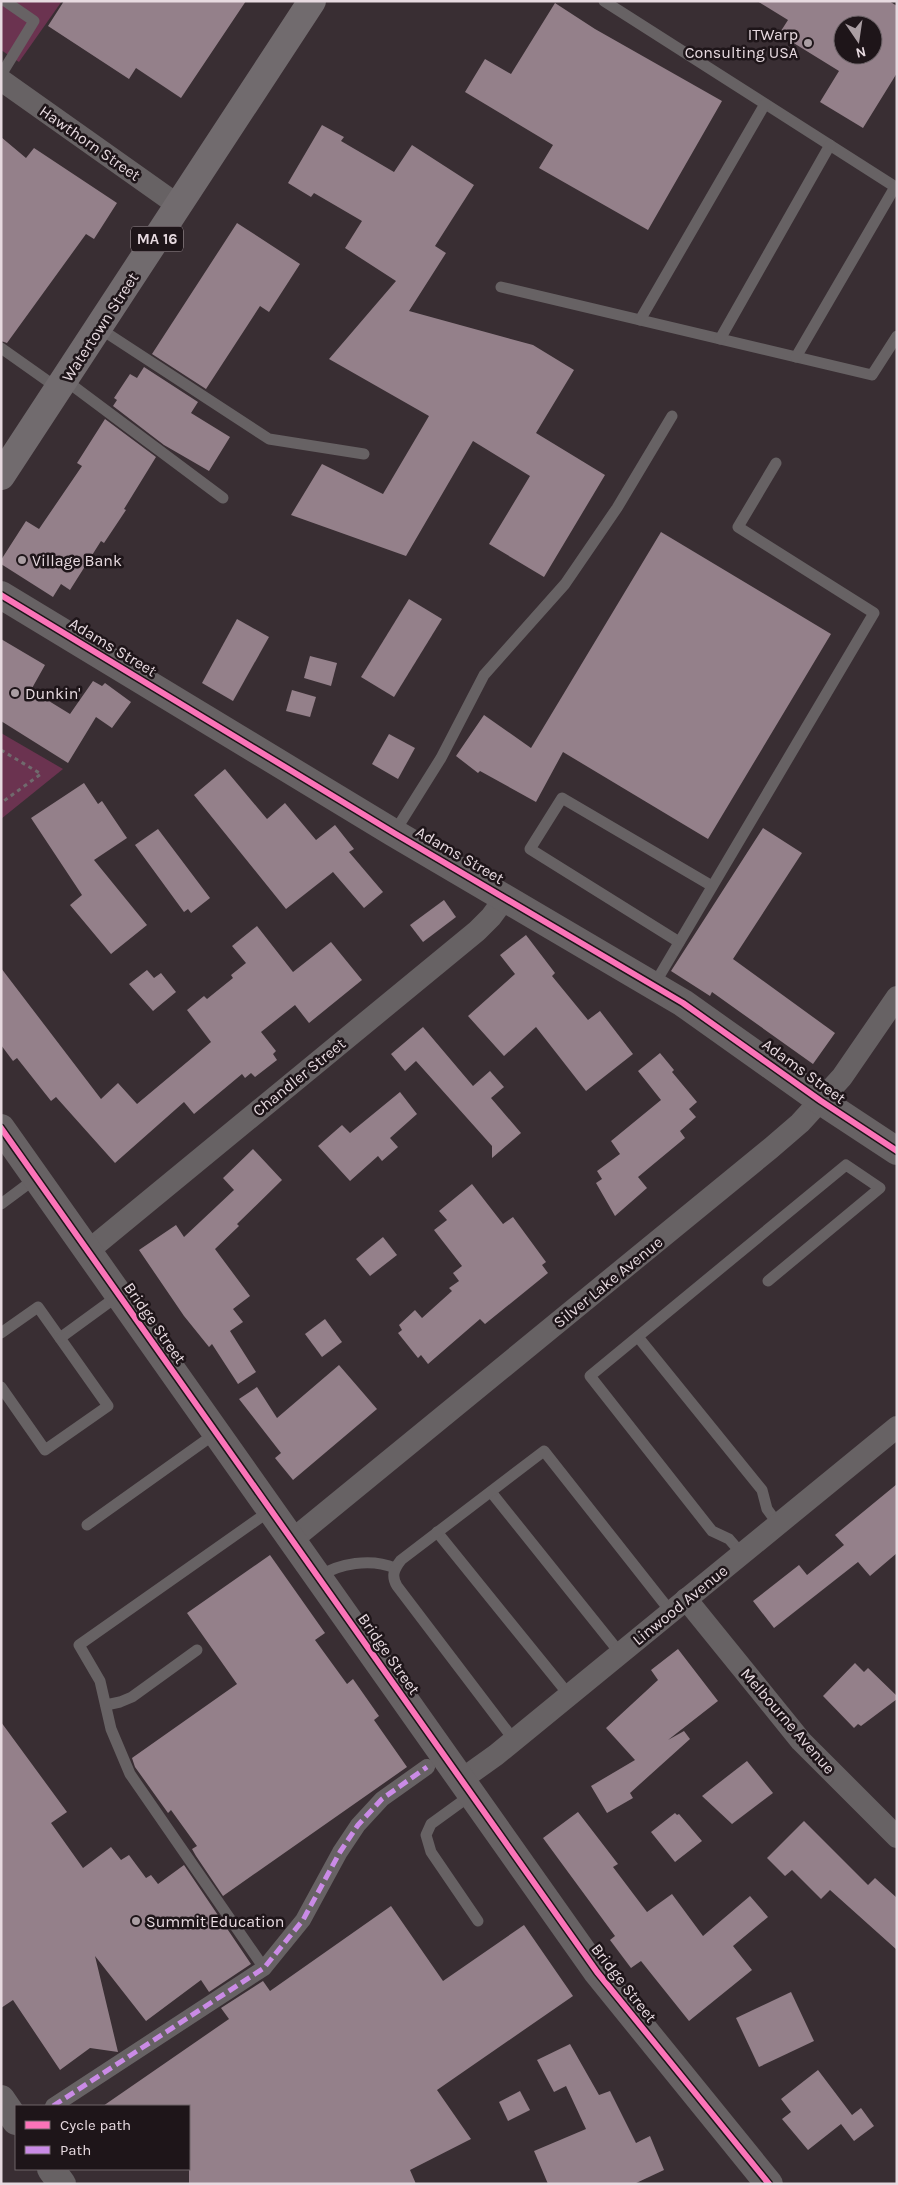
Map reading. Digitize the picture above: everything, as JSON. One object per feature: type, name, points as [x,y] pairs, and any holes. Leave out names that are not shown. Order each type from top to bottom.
[{"type":"main road","name":"Watertown Street","points":[[1,476],[312,1]]},
{"type":"street","name":"Hawthorn Street","points":[[1,80],[179,206]]},
{"type":"street","name":"Adams Street","points":[[1,595],[394,833],[654,985],[711,1022],[821,1101],[897,1151]]},
{"type":"street","name":"Chandler Street","points":[[88,1251],[477,931],[491,917],[505,898]]},
{"type":"street","name":"Silver Lake Avenue","points":[[292,1540],[772,1148],[821,1101],[842,1077],[897,997]]},
{"type":"street","name":"Bridge Street","points":[[1,1128],[597,1972],[769,2184]]},
{"type":"street","name":"Linwood Avenue","points":[[466,1787],[514,1740],[897,1427]]},
{"type":"street","name":"Melbourne Avenue","points":[[678,1606],[801,1741],[897,1837]]},
{"type":"street","points":[[55,2105],[264,1968],[303,1920],[340,1852],[358,1825],[382,1798],[427,1766]]},
{"type":"street","points":[[1,2100],[15,2120]]},
{"type":"street","points":[[52,2170],[62,2184]]},
{"type":"lane","points":[[1,75],[34,21],[5,1]]},
{"type":"lane","points":[[604,1],[896,188],[796,357]]},
{"type":"lane","points":[[640,320],[765,104]]},
{"type":"lane","points":[[720,339],[830,146]]},
{"type":"lane","points":[[501,287],[872,376],[897,336]]},
{"type":"lane","points":[[99,328],[269,439],[364,454]]},
{"type":"lane","points":[[1,348],[62,384],[223,498]]},
{"type":"lane","points":[[394,833],[441,758],[484,675],[565,584],[617,508],[672,416]]},
{"type":"lane","points":[[654,985],[874,613],[738,527],[776,463]]},
{"type":"lane","points":[[679,942],[530,849],[562,798],[712,886]]},
{"type":"lane","points":[[742,1554],[729,1539],[712,1530],[590,1376],[846,1165],[880,1188],[768,1281]]},
{"type":"lane","points":[[1,1204],[36,1178]]},
{"type":"lane","points":[[60,1338],[119,1296]]},
{"type":"lane","points":[[1,1333],[38,1307],[108,1406],[45,1450],[1,1387]]},
{"type":"lane","points":[[638,1337],[762,1490],[766,1509],[778,1524]]},
{"type":"lane","points":[[87,1525],[216,1433]]},
{"type":"lane","points":[[514,1740],[397,1586],[393,1577],[395,1568],[401,1560],[544,1451],[678,1606]]},
{"type":"lane","points":[[490,1492],[620,1653]]},
{"type":"lane","points":[[264,1968],[130,1774],[113,1736],[97,1673],[78,1645],[271,1510]]},
{"type":"lane","points":[[437,1532],[569,1695]]},
{"type":"lane","points":[[318,1577],[345,1566],[378,1563],[395,1568]]},
{"type":"lane","points":[[106,1705],[120,1702],[132,1696],[197,1650]]},
{"type":"lane","points":[[466,1787],[431,1824],[426,1835],[431,1852],[478,1921]]},
{"type":"path","points":[[1,750],[41,774],[1,803]]},
{"type":"shaded area","points":[[1,1],[62,1],[19,62],[1,50]]},
{"type":"shaded area","points":[[1,733],[63,769],[1,819]]},
{"type":"building","points":[[64,1],[246,1],[181,98],[136,68],[129,79],[48,26]]},
{"type":"building","points":[[757,1],[889,1],[897,6],[897,73],[863,128],[820,102],[839,71],[779,34],[788,20]]},
{"type":"building","points":[[555,3],[595,29],[722,101],[648,230],[539,168],[553,145],[465,92],[485,59],[511,74]]},
{"type":"building","points":[[322,125],[344,137],[341,141],[394,172],[412,145],[474,185],[435,246],[446,253],[409,311],[533,345],[574,370],[536,433],[605,475],[544,577],[489,544],[530,476],[473,441],[406,556],[291,515],[322,464],[383,494],[429,416],[329,359],[396,281],[345,248],[362,221],[314,193],[311,197],[288,183]]},
{"type":"building","points":[[1,137],[26,158],[34,148],[117,203],[94,239],[86,234],[7,343],[1,341]]},
{"type":"building","points":[[237,223],[300,264],[269,312],[260,306],[206,389],[152,354]]},
{"type":"building","points":[[144,367],[198,402],[191,413],[230,437],[209,471],[164,445],[113,406],[117,400],[114,398],[130,374],[137,378]]},
{"type":"building","points":[[105,419],[156,457],[124,509],[126,510],[104,543],[101,541],[70,590],[61,584],[53,597],[1,564],[1,560],[26,521],[39,529],[82,466],[77,463]]},
{"type":"building","points":[[661,532],[831,634],[708,839],[563,752],[536,802],[480,771],[478,773],[456,756],[484,715],[531,748]]},
{"type":"building","points":[[409,599],[442,619],[394,697],[361,677]]},
{"type":"building","points":[[237,619],[269,637],[233,701],[202,683]]},
{"type":"building","points":[[1,639],[45,665],[31,690],[70,714],[93,681],[102,686],[105,683],[131,702],[112,728],[96,717],[68,763],[1,721]]},
{"type":"building","points":[[310,656],[337,663],[331,686],[304,678]]},
{"type":"building","points":[[292,690],[316,697],[310,717],[286,711]]},
{"type":"building","points":[[389,734],[415,748],[398,779],[372,764]]},
{"type":"building","points":[[225,769],[267,819],[285,803],[316,840],[335,825],[354,849],[349,852],[383,892],[364,908],[333,872],[286,909],[194,795]]},
{"type":"building","points":[[84,783],[98,804],[102,801],[127,838],[94,860],[147,925],[111,954],[70,905],[82,895],[31,818]]},
{"type":"building","points":[[763,828],[802,853],[733,959],[835,1033],[813,1064],[712,992],[710,996],[671,971]]},
{"type":"building","points":[[158,829],[210,898],[191,913],[188,909],[184,912],[135,845]]},
{"type":"building","points":[[444,900],[456,917],[423,942],[410,925]]},
{"type":"building","points":[[257,926],[293,972],[331,942],[362,980],[309,1023],[295,1005],[261,1032],[276,1051],[273,1054],[277,1060],[255,1077],[251,1073],[245,1078],[242,1074],[194,1114],[184,1102],[115,1163],[56,1097],[51,1101],[17,1058],[13,1061],[1,1045],[1,968],[101,1099],[118,1083],[137,1104],[211,1042],[187,1010],[204,996],[207,999],[233,978],[231,975],[246,963],[232,946]]},
{"type":"building","points":[[526,935],[555,973],[552,976],[588,1020],[600,1011],[633,1054],[586,1091],[536,1027],[504,1056],[468,1016],[515,974],[500,955]]},
{"type":"building","points":[[147,970],[154,978],[161,973],[176,992],[153,1011],[129,984]]},
{"type":"building","points":[[423,1027],[473,1086],[490,1071],[504,1087],[491,1098],[521,1133],[492,1158],[492,1146],[416,1061],[405,1071],[391,1054]]},
{"type":"building","points":[[660,1053],[674,1070],[672,1072],[697,1102],[689,1109],[696,1117],[680,1131],[685,1138],[638,1177],[647,1188],[615,1216],[596,1183],[602,1179],[597,1171],[620,1154],[611,1141],[661,1100],[638,1071]]},
{"type":"building","points":[[400,1092],[417,1114],[390,1138],[398,1147],[382,1161],[378,1156],[350,1181],[318,1146],[342,1125],[350,1133]]},
{"type":"building","points":[[253,1149],[282,1180],[237,1224],[239,1226],[215,1249],[250,1296],[233,1309],[243,1322],[230,1331],[256,1372],[238,1384],[212,1344],[209,1347],[184,1316],[139,1250],[176,1225],[184,1237],[234,1190],[223,1178]]},
{"type":"building","points":[[472,1184],[503,1224],[513,1217],[546,1262],[542,1265],[548,1273],[485,1324],[480,1319],[428,1364],[421,1355],[418,1358],[398,1333],[402,1330],[399,1325],[415,1310],[422,1318],[452,1291],[449,1288],[459,1281],[453,1273],[462,1266],[434,1230],[447,1220],[439,1211]]},
{"type":"building","points":[[383,1237],[397,1255],[370,1276],[356,1259]]},
{"type":"building","points":[[325,1319],[342,1342],[322,1357],[305,1334]]},
{"type":"building","points":[[339,1365],[377,1409],[293,1480],[275,1458],[281,1453],[239,1399],[257,1387],[277,1418]]},
{"type":"building","points":[[897,1484],[897,1553],[870,1576],[858,1562],[774,1628],[753,1601],[799,1565],[807,1575],[844,1545],[835,1535]]},
{"type":"building","points":[[270,1555],[325,1633],[315,1640],[347,1684],[353,1679],[379,1716],[374,1720],[407,1767],[223,1896],[192,1849],[197,1846],[171,1810],[168,1813],[135,1767],[132,1758],[237,1684],[187,1613]]},
{"type":"building","points":[[678,1649],[718,1701],[668,1740],[684,1731],[690,1739],[630,1793],[633,1798],[607,1813],[591,1786],[635,1760],[606,1728],[658,1680],[651,1670]]},
{"type":"building","points":[[855,1663],[864,1672],[868,1668],[897,1696],[897,1699],[861,1726],[858,1724],[854,1728],[823,1696]]},
{"type":"building","points":[[1,1722],[67,1812],[51,1823],[83,1868],[111,1847],[121,1860],[129,1855],[146,1878],[151,1875],[158,1884],[184,1865],[251,1964],[209,1992],[201,1980],[146,2021],[95,1956],[118,2052],[90,2048],[60,2070],[13,2000],[1,2008]]},
{"type":"building","points":[[747,1761],[773,1793],[732,1824],[702,1796]]},
{"type":"building","points":[[578,1812],[618,1864],[613,1867],[647,1912],[672,1894],[703,1936],[750,1896],[768,1917],[733,1946],[752,1970],[689,2021],[641,1961],[631,1968],[610,1940],[615,1936],[543,1838]]},
{"type":"building","points":[[675,1813],[679,1814],[702,1841],[675,1862],[651,1832]]},
{"type":"building","points":[[804,1821],[868,1885],[875,1878],[897,1898],[897,1950],[830,1890],[821,1899],[792,1870],[785,1876],[767,1858]]},
{"type":"building","points":[[391,1906],[443,1981],[524,1925],[573,1996],[437,2090],[471,2139],[410,2170],[416,2184],[189,2184],[190,2105],[104,2105],[229,2019],[221,2008],[263,1981],[270,1991]]},
{"type":"building","points":[[791,1992],[814,2041],[759,2067],[736,2018]]},
{"type":"building","points":[[570,2044],[599,2095],[610,2091],[636,2143],[650,2136],[664,2170],[634,2184],[548,2184],[534,2151],[586,2129],[566,2086],[554,2092],[537,2060]]},
{"type":"building","points":[[818,2070],[852,2115],[861,2108],[874,2126],[854,2141],[841,2124],[808,2150],[782,2119],[791,2112],[781,2099]]},
{"type":"building","points":[[520,2091],[530,2110],[508,2121],[499,2102]]},
{"type":"marked path","points":[[55,2105],[264,1968],[303,1920],[340,1852],[358,1825],[382,1799],[427,1767]]},
{"type":"cycle path","points":[[1,595],[394,833],[683,1003],[821,1101],[897,1151]]},
{"type":"cycle path","points":[[1,1128],[597,1972],[769,2184]]},
{"type":"place","name":"ITWarp Consulting USA","points":[[808,43]]},
{"type":"place","name":"Village Bank","points":[[22,560]]},
{"type":"place","name":"Dunkin'","points":[[15,693]]},
{"type":"place","name":"Summit Education","points":[[136,1921]]}]
